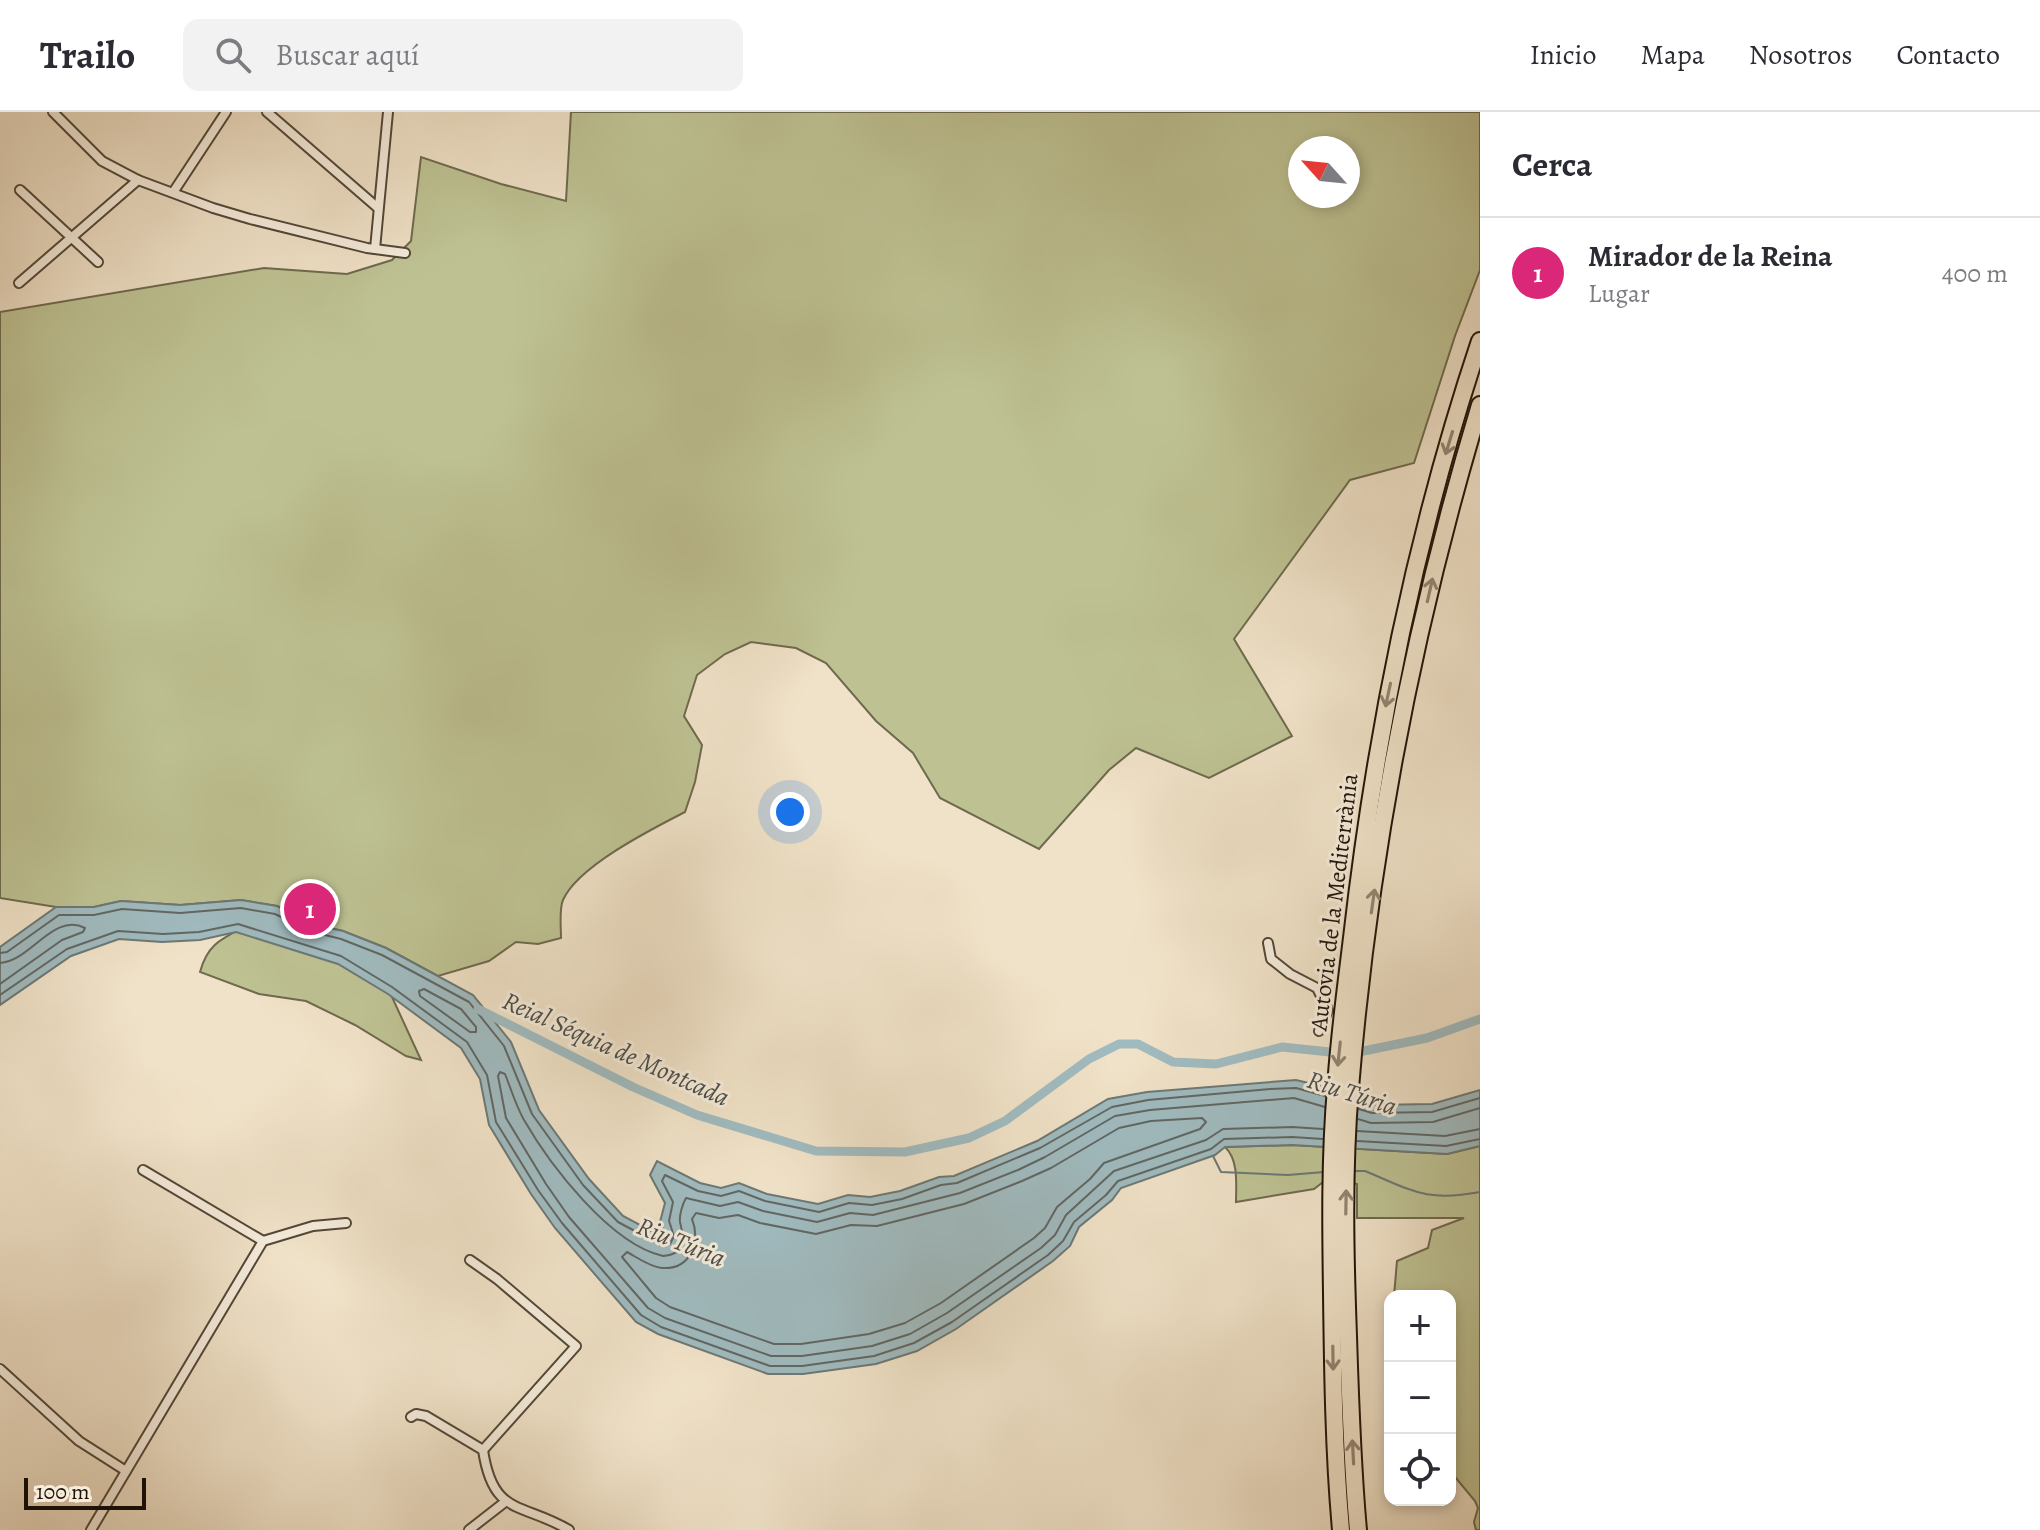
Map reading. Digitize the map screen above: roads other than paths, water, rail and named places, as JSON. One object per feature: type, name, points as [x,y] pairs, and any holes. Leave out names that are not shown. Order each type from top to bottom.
[{"type":"highway","name":"Autovia de la Mediterrània","points":[[1341,1530],[1333,1370],[1346,1195],[1362,846],[1410,590],[1438,478],[1480,341]]},
{"type":"highway","name":"Autovia de la Mediterrània","points":[[1355,978],[1399,734],[1432,580],[1480,405]]},
{"type":"highway","name":"Autovia de la Mediterrània","points":[[1339,1280],[1358,1530]]},
{"type":"street","points":[[53,112],[102,161],[138,180],[213,208],[375,249],[405,253]]},
{"type":"street","points":[[174,191],[226,112]]},
{"type":"street","points":[[267,112],[378,208]]},
{"type":"street","points":[[375,249],[388,112]]},
{"type":"street","points":[[19,283],[138,180]]},
{"type":"street","points":[[20,190],[98,262]]},
{"type":"street","points":[[1268,943],[1271,959],[1290,974],[1317,988],[1328,1010],[1319,1031]]},
{"type":"street","points":[[143,1170],[263,1241]]},
{"type":"street","points":[[91,1530],[263,1241],[313,1226],[346,1223]]},
{"type":"street","points":[[470,1260],[576,1346],[483,1450],[486,1473],[505,1502],[569,1530]]},
{"type":"street","points":[[0,1369],[79,1441],[126,1471]]},
{"type":"street","points":[[411,1417],[416,1414],[426,1416],[483,1450]]},
{"type":"street","points":[[469,1530],[505,1502]]},
{"type":"water","name":"Riu Túria","points":[[241,900],[277,906],[316,925],[343,931],[386,948],[473,995],[511,1042],[539,1110],[589,1179],[623,1216],[668,1240],[660,1222],[665,1203],[650,1175],[657,1161],[700,1183],[721,1188],[739,1183],[767,1194],[818,1204],[848,1195],[870,1197],[900,1191],[939,1177],[954,1176],[1037,1141],[1108,1099],[1147,1092],[1296,1080],[1372,1105],[1432,1104],[1480,1090],[1480,1146],[1447,1154],[1292,1145],[1225,1147],[1215,1155],[1121,1188],[1112,1200],[1079,1227],[1070,1246],[1053,1261],[956,1329],[917,1351],[876,1364],[803,1374],[768,1374],[658,1334],[636,1322],[555,1228],[531,1194],[489,1125],[480,1079],[461,1048],[388,994],[338,964],[236,932],[200,940],[162,942],[119,939],[71,956],[0,1005],[0,947],[56,907],[94,907],[121,901],[180,905]]},
{"type":"waterway","name":"Reial Séquia de Montcada","points":[[478,1009],[633,1087],[697,1115],[816,1151],[905,1152],[969,1138],[1005,1121],[1089,1059],[1119,1044],[1138,1044],[1173,1062],[1216,1064],[1282,1047],[1349,1054],[1427,1038],[1480,1019]]},
{"type":"waterway","points":[[1213,1156],[1221,1172],[1288,1175],[1324,1172]]},
{"type":"waterway","points":[[1355,1171],[1365,1171],[1420,1193],[1446,1196],[1480,1192]]},
{"type":"place","name":"Mirador de la Reina","points":[[310,909]]}]
